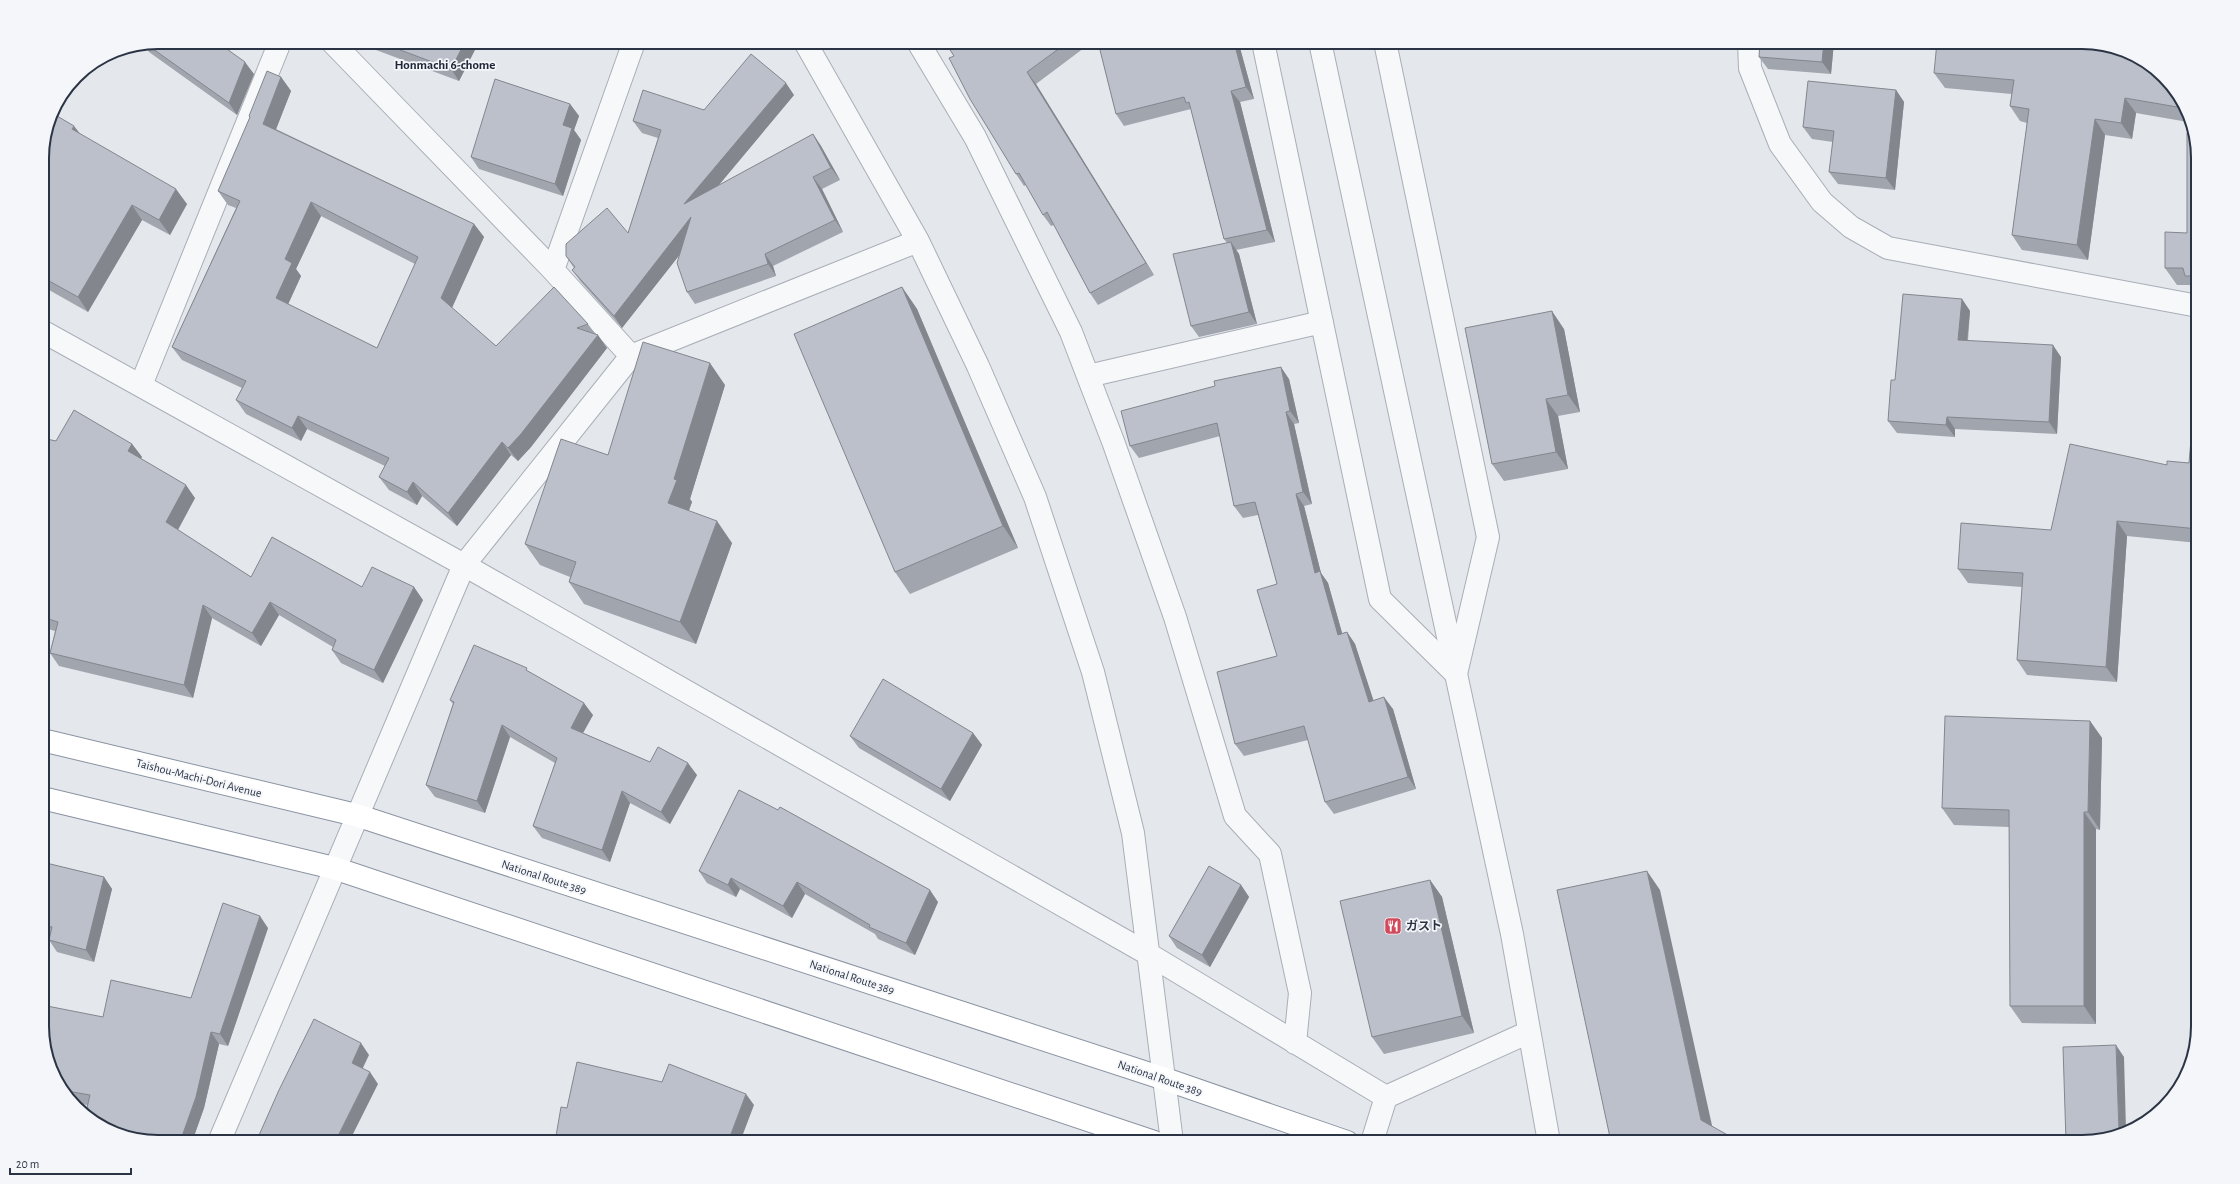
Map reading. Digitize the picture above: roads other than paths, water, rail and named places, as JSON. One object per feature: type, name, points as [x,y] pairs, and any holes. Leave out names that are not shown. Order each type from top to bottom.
[{"type":"highway","name":"Taishou-Machi-Dori Avenue","points":[[49,742],[356,815]]},
{"type":"highway","points":[[49,800],[334,868],[1133,1135]]},
{"type":"highway","name":"National Route 389","points":[[356,815],[1165,1079],[1327,1135]]},
{"type":"street","points":[[141,385],[277,49]]},
{"type":"street","points":[[339,49],[553,270],[631,356]]},
{"type":"street","points":[[553,270],[632,49]]},
{"type":"street","points":[[809,49],[918,241],[978,366],[1035,497],[1093,672],[1133,833],[1150,956],[1171,1135]]},
{"type":"street","points":[[922,49],[975,137],[1071,332],[1175,617],[1235,816],[1270,854],[1300,993],[1295,1043]]},
{"type":"street","points":[[1264,49],[1380,599],[1456,674]]},
{"type":"street","points":[[1322,49],[1512,934],[1548,1135]]},
{"type":"street","points":[[1385,49],[1488,537],[1456,674]]},
{"type":"street","points":[[1749,49],[1750,68],[1780,144],[1822,202],[1851,227],[1888,248],[2191,305]]},
{"type":"street","points":[[222,1135],[356,815],[464,565],[631,356],[918,241]]},
{"type":"street","points":[[1088,376],[1322,322]]},
{"type":"street","points":[[49,334],[464,565],[1150,956],[1386,1097]]},
{"type":"street","points":[[1374,1135],[1386,1097],[1530,1032]]},
{"type":"place","name":"ガスト","points":[[1393,926]]},
{"type":"district","name":"Honmachi 6-chome","points":[[445,65]]}]
